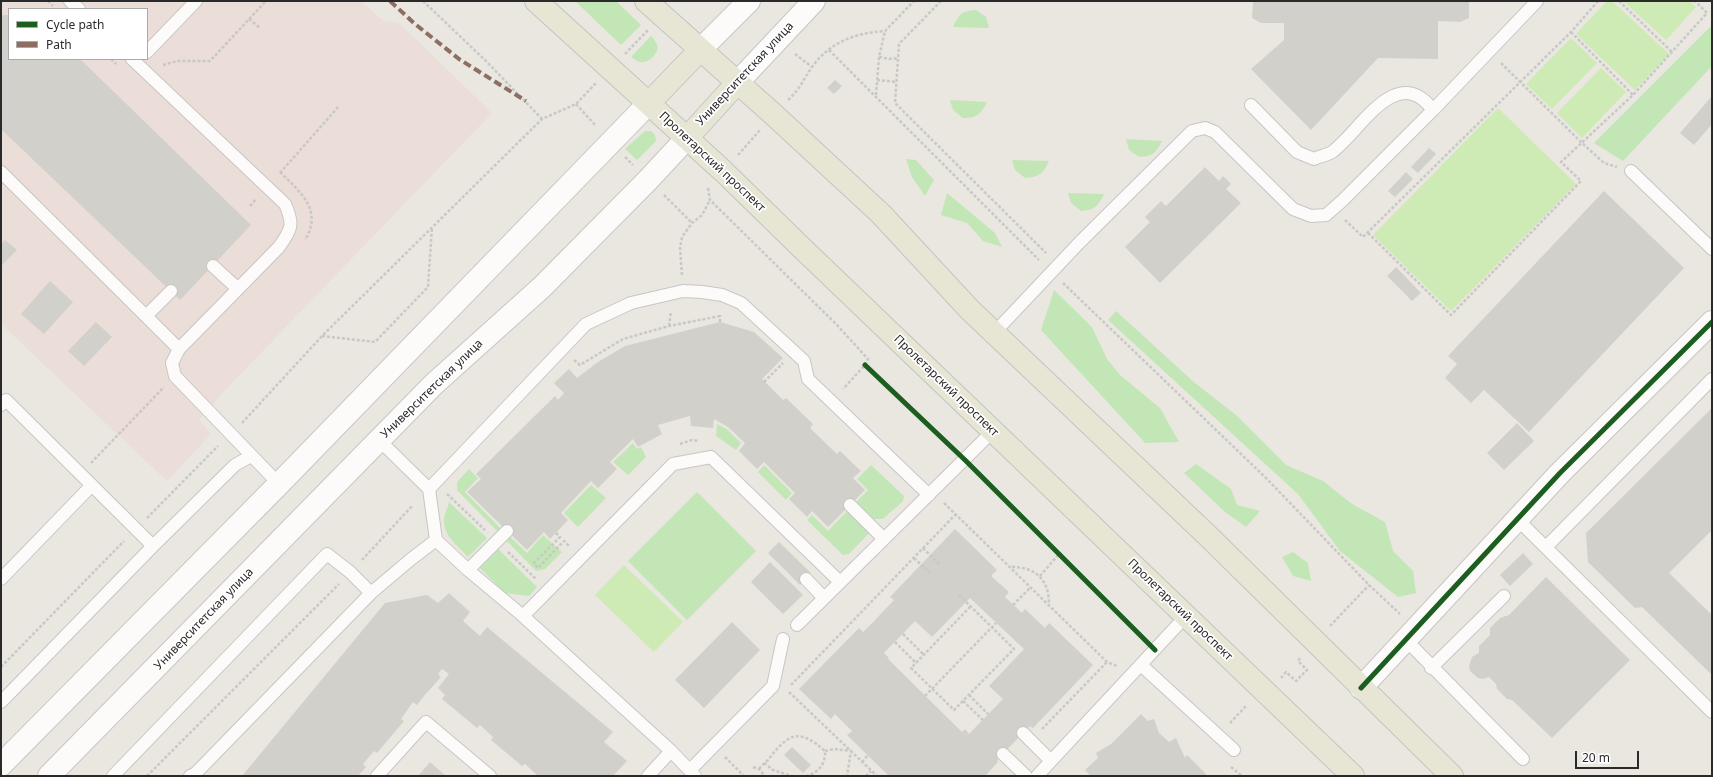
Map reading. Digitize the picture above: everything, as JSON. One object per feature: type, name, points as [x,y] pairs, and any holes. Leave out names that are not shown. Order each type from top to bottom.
[{"type":"main road","name":"Пролетарский проспект","points":[[536,1],[723,171],[809,256],[1186,616],[1347,774]]},
{"type":"main road","points":[[646,1],[661,16],[773,114],[881,214],[970,310],[1207,536],[1452,776]]},
{"type":"main road","points":[[1,765],[279,484],[749,1]]},
{"type":"main road","name":"Университетская улица","points":[[49,776],[434,384],[542,287],[648,180],[814,1]]},
{"type":"main road","points":[[1361,688],[1560,473],[1712,322]]},
{"type":"lane","points":[[148,51],[196,1]]},
{"type":"lane","points":[[994,333],[1051,271],[1192,132],[1205,128],[1215,132],[1226,141],[1294,209],[1311,216],[1326,215],[1433,110],[1537,1]]},
{"type":"lane","points":[[136,60],[150,76],[285,204],[291,216],[290,231],[279,247],[179,349],[172,363],[175,376],[279,484]]},
{"type":"lane","points":[[1251,105],[1297,152],[1314,158],[1331,152],[1378,105],[1397,95],[1414,93],[1426,100],[1433,110]]},
{"type":"lane","points":[[1631,171],[1712,249]]},
{"type":"lane","points":[[1,172],[179,349]]},
{"type":"lane","points":[[212,266],[238,289]]},
{"type":"lane","points":[[146,316],[171,290]]},
{"type":"lane","points":[[429,489],[586,324],[631,303],[683,291],[722,295],[741,303],[804,361],[808,379],[931,493]]},
{"type":"lane","points":[[1546,548],[1712,379]]},
{"type":"lane","points":[[1,405],[6,400],[153,546]]},
{"type":"lane","points":[[797,624],[993,431]]},
{"type":"lane","points":[[379,440],[429,489],[436,540],[468,570],[523,616],[671,751],[692,773],[714,746],[773,686],[783,639]]},
{"type":"lane","points":[[1,702],[153,546],[235,465],[251,456]]},
{"type":"lane","points":[[523,616],[673,464],[711,457],[840,582]]},
{"type":"lane","points":[[1,579],[92,485]]},
{"type":"lane","points":[[850,505],[884,539]]},
{"type":"lane","points":[[1517,519],[1712,712]]},
{"type":"lane","points":[[468,570],[507,531]]},
{"type":"lane","points":[[190,776],[196,774],[370,593],[436,540]]},
{"type":"lane","points":[[113,776],[327,554],[350,572],[370,593]]},
{"type":"lane","points":[[806,579],[824,598]]},
{"type":"lane","points":[[1431,668],[1504,596]]},
{"type":"lane","points":[[1043,774],[1051,761],[1186,616]]},
{"type":"lane","points":[[1411,634],[1431,668],[1523,759]]},
{"type":"lane","points":[[1137,669],[1234,750]]},
{"type":"lane","points":[[377,776],[426,722],[490,776]]},
{"type":"lane","points":[[1027,737],[1051,761]]},
{"type":"lane","points":[[648,776],[671,751]]},
{"type":"lane","points":[[1003,754],[1026,776]]},
{"type":"path","points":[[150,76],[164,64],[177,60],[210,61],[266,1]]},
{"type":"path","points":[[423,1],[506,81],[542,119]]},
{"type":"path","points":[[876,96],[879,57],[885,31],[914,1]]},
{"type":"path","points":[[941,1],[899,44],[895,103],[1050,256]]},
{"type":"path","points":[[1333,209],[1363,237],[1570,32],[1598,1]]},
{"type":"path","points":[[1619,1],[1673,53]]},
{"type":"path","points":[[1368,232],[1451,315],[1580,181],[1561,162],[1634,95],[1673,53],[1707,13],[1695,1]]},
{"type":"path","points":[[1,667],[230,434],[322,336],[432,226],[542,119],[576,104],[661,16]]},
{"type":"path","points":[[249,19],[260,28]]},
{"type":"path","points":[[885,31],[867,32],[848,37],[829,50],[812,67],[798,90],[773,114],[708,188],[710,200],[837,325],[868,359],[865,365],[965,460],[1155,650]]},
{"type":"path","points":[[1570,32],[1634,95]]},
{"type":"path","points":[[829,50],[1051,271],[1266,478],[1369,585],[1411,634]]},
{"type":"path","points":[[1490,51],[1604,163],[1631,171]]},
{"type":"path","points":[[879,57],[889,59],[898,58]]},
{"type":"path","points":[[111,60],[121,69]]},
{"type":"path","points":[[877,80],[896,82]]},
{"type":"path","points":[[301,149],[339,106]]},
{"type":"path","points":[[664,195],[692,223]]},
{"type":"path","points":[[681,270],[680,248],[682,237],[692,223],[702,215],[710,200]]},
{"type":"path","points":[[322,336],[375,342],[428,287],[432,226]]},
{"type":"path","points":[[669,326],[671,311],[679,310]]},
{"type":"path","points":[[573,360],[580,366],[623,339],[669,326],[720,316],[720,322]]},
{"type":"path","points":[[764,382],[788,358]]},
{"type":"path","points":[[81,473],[175,376]]},
{"type":"path","points":[[147,776],[350,572],[429,489]]},
{"type":"path","points":[[931,493],[956,514],[1107,662],[1137,669]]},
{"type":"path","points":[[876,776],[787,689],[956,514]]},
{"type":"path","points":[[556,533],[560,537],[534,563],[538,568],[564,541],[570,546]]},
{"type":"path","points":[[923,548],[939,564]]},
{"type":"path","points":[[1040,576],[1059,554]]},
{"type":"path","points":[[914,558],[930,573]]},
{"type":"path","points":[[1011,567],[1021,567],[1031,570],[1040,576],[1046,585],[1050,605]]},
{"type":"path","points":[[1286,672],[1296,682],[1307,670],[1298,661],[1369,585]]},
{"type":"path","points":[[1013,605],[1031,587]]},
{"type":"path","points":[[959,595],[1014,648],[954,710],[911,668],[970,606]]},
{"type":"path","points":[[926,696],[996,623]]},
{"type":"path","points":[[903,634],[924,655]]},
{"type":"path","points":[[895,642],[916,663]]},
{"type":"path","points":[[1027,737],[1107,662]]},
{"type":"path","points":[[969,695],[988,714]]},
{"type":"path","points":[[963,701],[983,720]]},
{"type":"path","points":[[760,769],[774,750],[785,740],[794,736],[805,737],[816,743],[825,751],[826,759],[820,769],[812,775],[806,776]]},
{"type":"path","points":[[714,746],[744,776]]},
{"type":"path","points":[[825,751],[834,749],[851,751]]},
{"type":"path","points":[[847,776],[851,751]]},
{"type":"path","points":[[862,762],[868,755]]},
{"type":"path","points":[[764,763],[784,776],[792,776]]},
{"type":"path","points":[[1231,766],[1242,776]]},
{"type":"path","points":[[753,767],[760,769],[765,776]]},
{"type":"path","points":[[866,776],[871,771]]},
{"type":"shaded area","points":[[1,1],[361,1],[382,20],[399,23],[492,113],[228,387],[199,420],[211,434],[167,481],[1,324]]},
{"type":"green space","points":[[575,1],[616,1],[641,25],[621,45]]},
{"type":"green space","points":[[1607,1],[1612,1],[1669,54],[1635,90],[1576,34]]},
{"type":"green space","points":[[1623,1],[1689,1],[1696,7],[1666,40]]},
{"type":"green space","points":[[976,10],[986,17],[989,28],[953,27],[957,19],[964,12]]},
{"type":"green space","points":[[1712,25],[1712,66],[1623,161],[1594,143]]},
{"type":"green space","points":[[651,36],[658,47],[652,58],[641,62],[631,57]]},
{"type":"green space","points":[[1571,38],[1597,63],[1552,109],[1526,84]]},
{"type":"green space","points":[[1601,68],[1626,92],[1582,138],[1557,113]]},
{"type":"green space","points":[[950,100],[987,102],[983,110],[975,116],[963,118],[953,110]]},
{"type":"green space","points":[[1498,108],[1576,184],[1451,311],[1373,235]]},
{"type":"green space","points":[[645,131],[651,131],[655,135],[656,141],[637,160],[625,149]]},
{"type":"green space","points":[[1126,139],[1162,141],[1154,153],[1148,156],[1139,157],[1129,150]]},
{"type":"green space","points":[[906,159],[916,160],[934,180],[925,196],[912,177]]},
{"type":"green space","points":[[1012,160],[1049,161],[1045,169],[1040,174],[1034,177],[1025,178],[1015,170]]},
{"type":"green space","points":[[947,193],[995,233],[1002,247],[983,241],[967,223],[941,215]]},
{"type":"green space","points":[[1068,193],[1104,194],[1096,207],[1090,210],[1081,211],[1071,203]]},
{"type":"green space","points":[[1054,290],[1092,327],[1107,359],[1120,375],[1160,408],[1179,442],[1145,443],[1041,330]]},
{"type":"green space","points":[[1116,311],[1195,383],[1236,415],[1286,465],[1323,481],[1352,504],[1385,522],[1393,551],[1413,571],[1416,593],[1398,597],[1340,551],[1298,494],[1108,320]]},
{"type":"green space","points":[[717,424],[727,429],[741,443],[736,450],[716,436]]},
{"type":"green space","points":[[633,443],[637,449],[641,447],[646,457],[628,475],[613,462]]},
{"type":"green space","points":[[1196,464],[1231,489],[1237,505],[1260,511],[1246,527],[1225,512],[1184,473]]},
{"type":"green space","points":[[764,465],[792,493],[786,500],[758,472]]},
{"type":"green space","points":[[871,465],[904,496],[903,501],[883,519],[872,519],[855,503],[868,490],[857,479]]},
{"type":"green space","points":[[469,469],[478,478],[465,492],[502,530],[499,533],[457,490],[457,482]]},
{"type":"green space","points":[[591,485],[606,498],[578,527],[564,513]]},
{"type":"green space","points":[[697,492],[756,551],[687,620],[628,561]]},
{"type":"green space","points":[[449,502],[487,538],[468,557],[452,540],[446,530],[444,518]]},
{"type":"green space","points":[[849,509],[872,530],[849,554],[843,555],[807,520],[812,515],[828,531]]},
{"type":"green space","points":[[507,534],[527,553],[543,535],[562,552],[545,569],[536,571],[504,538]]},
{"type":"green space","points":[[496,547],[537,587],[529,596],[505,593],[479,567]]},
{"type":"green space","points":[[1293,552],[1308,563],[1311,581],[1293,576],[1282,557]]},
{"type":"green space","points":[[624,565],[683,622],[654,652],[595,595]]},
{"type":"building","points":[[1467,1],[1469,2],[1469,18],[1460,22],[1438,21],[1438,59],[1378,58],[1311,130],[1251,69],[1284,40],[1284,23],[1261,23],[1252,18],[1253,2]]},
{"type":"building","points":[[8,15],[8,60],[81,60],[251,225],[180,300],[1,129],[1,16]]},
{"type":"building","points":[[835,80],[842,86],[834,94],[827,88]]},
{"type":"building","points":[[1712,96],[1712,124],[1694,145],[1680,133]]},
{"type":"building","points":[[1429,148],[1436,154],[1418,173],[1411,167]]},
{"type":"building","points":[[1205,167],[1219,181],[1223,176],[1231,184],[1226,189],[1241,203],[1160,283],[1125,247],[1150,222],[1145,217],[1161,201],[1166,206]]},
{"type":"building","points":[[1406,172],[1413,179],[1395,197],[1388,191]]},
{"type":"building","points":[[1604,191],[1684,268],[1529,432],[1484,390],[1471,403],[1445,378],[1457,364],[1448,356]]},
{"type":"building","points":[[5,240],[17,250],[1,266],[1,244]]},
{"type":"building","points":[[1396,267],[1421,293],[1412,301],[1387,276]]},
{"type":"building","points":[[50,281],[73,302],[44,334],[21,314]]},
{"type":"building","points":[[96,322],[112,337],[84,366],[68,351]]},
{"type":"building","points":[[720,322],[754,332],[783,358],[762,379],[783,400],[786,398],[813,424],[810,428],[837,454],[840,451],[861,471],[853,478],[865,490],[828,527],[812,511],[807,517],[789,499],[795,493],[764,462],[757,469],[739,451],[745,443],[728,427],[714,419],[713,428],[691,426],[690,416],[658,425],[662,434],[638,447],[633,439],[610,462],[617,469],[598,488],[591,481],[561,513],[568,520],[550,539],[544,532],[527,550],[467,492],[481,479],[476,474],[555,396],[558,400],[564,393],[554,383],[569,369],[577,378],[598,362],[625,346]]},
{"type":"building","points":[[1712,408],[1712,530],[1669,573],[1712,615],[1712,675],[1642,607],[1635,608],[1588,562],[1586,533]]},
{"type":"building","points":[[1517,423],[1534,441],[1504,470],[1487,453]]},
{"type":"building","points":[[955,529],[997,570],[991,576],[1009,592],[1005,597],[1022,613],[1025,609],[1045,628],[1049,623],[1093,665],[1033,728],[1030,726],[1023,733],[997,760],[998,762],[985,776],[889,776],[847,735],[852,731],[835,714],[831,719],[799,689],[859,628],[863,632],[874,621],[894,600],[890,597]],"holes":[[[970,598],[1024,649],[989,686],[1003,699],[969,734],[965,729],[962,732],[888,659],[889,658],[884,653],[915,621],[932,637]]]},
{"type":"building","points":[[779,542],[811,573],[800,585],[768,553]]},
{"type":"building","points":[[1523,553],[1533,564],[1510,586],[1500,575]]},
{"type":"building","points":[[770,562],[803,595],[783,614],[751,582]]},
{"type":"building","points":[[1546,577],[1630,660],[1552,738],[1512,700],[1507,699],[1497,689],[1496,684],[1489,677],[1483,679],[1478,678],[1470,671],[1469,666],[1472,657],[1479,653],[1479,646],[1490,635],[1490,628],[1500,618],[1509,615]]},
{"type":"building","points":[[449,593],[470,612],[463,621],[480,636],[487,627],[613,732],[604,742],[627,761],[613,776],[538,776],[525,764],[522,766],[491,740],[493,737],[480,725],[477,728],[442,699],[445,695],[438,688],[449,674],[442,669],[438,674],[441,677],[417,705],[413,702],[401,719],[404,721],[377,753],[374,751],[363,764],[366,767],[358,776],[242,776],[385,603],[427,595],[438,603]]},
{"type":"building","points":[[732,622],[760,650],[704,708],[675,680]]},
{"type":"building","points":[[1141,714],[1148,721],[1154,719],[1159,733],[1169,742],[1176,738],[1185,758],[1187,755],[1206,774],[1204,776],[1091,776],[1085,770],[1098,758],[1096,753],[1111,744]]},
{"type":"building","points":[[792,747],[811,765],[803,773],[784,755]]},
{"type":"building","points":[[430,762],[446,776],[418,776]]},
{"type":"marked path","points":[[390,1],[415,24],[459,59],[526,101]]},
{"type":"cycle path","points":[[1361,688],[1560,473],[1712,322]]},
{"type":"cycle path","points":[[865,365],[965,460],[1155,650]]}]
